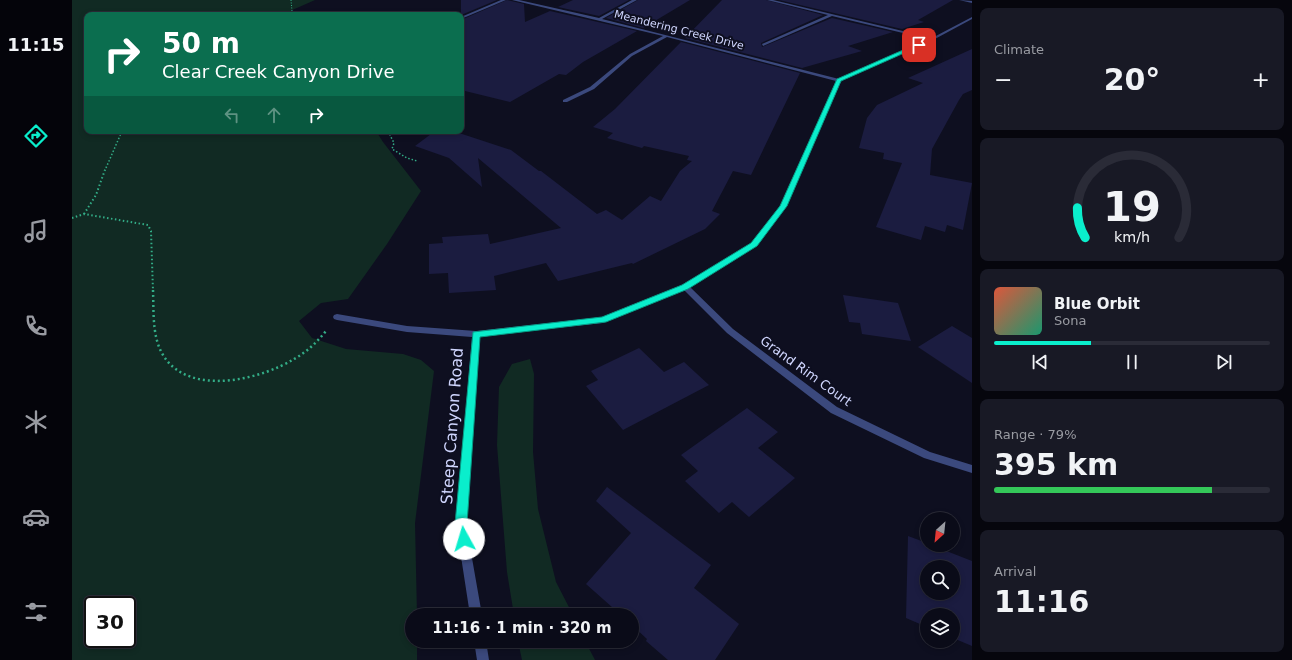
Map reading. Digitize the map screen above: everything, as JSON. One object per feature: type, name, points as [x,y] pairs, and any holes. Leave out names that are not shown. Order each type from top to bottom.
[{"type":"street","points":[[464,17],[504,0]]},
{"type":"street","name":"Meandering Creek Drive","points":[[514,0],[599,19],[839,80]]},
{"type":"street","points":[[599,19],[635,0]]},
{"type":"street","points":[[768,0],[932,39]]},
{"type":"street","points":[[961,0],[972,2]]},
{"type":"street","points":[[763,45],[831,15]]},
{"type":"street","points":[[337,317],[407,329],[476,334],[603,320],[685,287],[754,245],[784,206],[839,80],[932,39],[972,18]]},
{"type":"street","points":[[565,101],[592,88],[631,55],[667,36]]},
{"type":"street","name":"Grand Rim Court","points":[[685,287],[730,331],[834,410],[927,455],[972,469]]},
{"type":"street","name":"Steep Canyon Road","points":[[475,608],[461,524],[476,334]]},
{"type":"street","points":[[481,648],[483,660]]},
{"type":"path","points":[[291,0],[292,11],[295,12]]},
{"type":"path","points":[[84,214],[96,195],[108,160],[121,134]]},
{"type":"path","points":[[390,134],[394,143],[392,149],[407,158],[417,161]]},
{"type":"path","points":[[72,218],[84,214],[148,225],[151,231],[154,328],[161,352],[173,368],[194,378],[223,382],[264,373],[289,363],[313,346],[337,317]]},
{"type":"green space","points":[[72,0],[315,0],[288,12],[84,12],[84,134],[378,134],[421,191],[387,244],[348,299],[321,303],[299,321],[312,338],[346,349],[403,354],[421,360],[434,371],[415,523],[417,608],[405,608],[405,648],[417,648],[417,660],[72,660]]},
{"type":"green space","points":[[530,359],[534,374],[533,452],[538,509],[556,582],[569,608],[513,608],[507,572],[497,445],[499,387],[512,364]]},
{"type":"green space","points":[[519,648],[589,648],[595,660],[522,660]]},
{"type":"building","points":[[461,0],[497,0],[464,14],[464,12],[461,12]]},
{"type":"building","points":[[507,0],[524,4],[525,22],[550,11],[637,31],[583,62],[566,75],[559,74],[510,102],[464,91],[464,19]]},
{"type":"building","points":[[573,0],[629,0],[599,16],[558,7]]},
{"type":"building","points":[[638,0],[690,0],[643,28],[606,18]]},
{"type":"building","points":[[722,0],[766,0],[823,15],[761,43],[762,47],[832,18],[893,32],[848,46],[862,51],[802,68],[685,38]]},
{"type":"building","points":[[779,0],[953,0],[918,20],[924,22],[902,29]]},
{"type":"building","points":[[681,42],[800,73],[751,175],[733,171],[712,211],[720,214],[705,229],[633,264],[558,281],[546,263],[494,276],[496,290],[449,293],[448,273],[429,274],[429,244],[443,243],[442,237],[488,234],[490,244],[561,228],[478,158],[482,187],[449,158],[415,146],[431,134],[462,134],[511,150],[597,214],[606,210],[622,220],[650,196],[661,201],[680,171],[692,161],[687,160],[689,156],[644,146],[642,148],[607,138],[613,133],[593,127],[615,109]]},
{"type":"building","points":[[972,49],[972,90],[963,94],[932,149],[930,175],[972,183],[963,230],[947,225],[945,232],[925,226],[921,240],[876,227],[902,163],[883,159],[884,153],[859,148],[867,118],[877,105],[923,83],[908,78]]},
{"type":"building","points":[[843,295],[898,303],[911,341],[862,334],[860,323],[849,322]]},
{"type":"building","points":[[952,326],[972,338],[972,383],[918,347]]},
{"type":"building","points":[[639,348],[664,372],[684,362],[709,385],[623,430],[586,386],[598,380],[591,371]]},
{"type":"building","points":[[747,408],[778,432],[758,448],[795,478],[749,517],[732,502],[719,513],[685,481],[698,471],[681,455]]},
{"type":"building","points":[[607,487],[711,565],[694,588],[739,624],[715,660],[668,660],[646,641],[647,639],[639,632],[639,608],[613,608],[586,584],[631,533],[596,501]]},
{"type":"building","points":[[908,536],[920,540],[920,552],[949,552],[972,561],[972,646],[960,641],[960,608],[920,608],[920,624],[906,618]]},
{"type":"route","points":[[464,539],[461,524],[476,334],[603,320],[685,287],[754,245],[784,206],[839,80],[919,45]]}]
